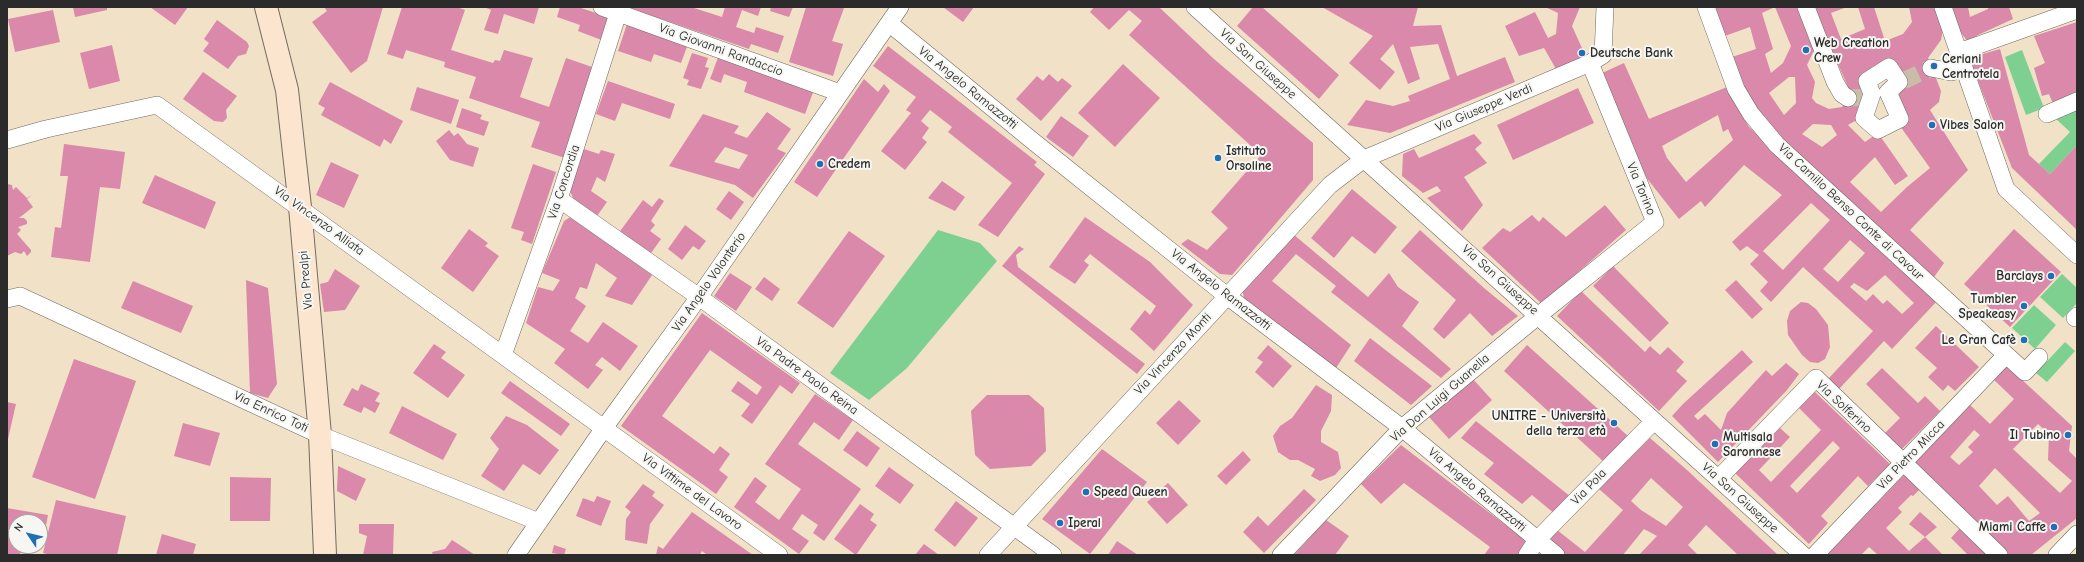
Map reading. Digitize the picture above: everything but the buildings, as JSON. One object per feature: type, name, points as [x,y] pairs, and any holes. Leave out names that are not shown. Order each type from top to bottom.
[{"type":"street","name":"Via Prealpi","points":[[266,7],[287,90],[300,207],[320,435],[325,555]]},
{"type":"street","name":"Via Giovanni Randaccio","points":[[602,7],[619,10],[840,93]]},
{"type":"street","name":"Via Angelo Volonterio","points":[[516,555],[604,428],[699,297],[900,7]]},
{"type":"street","name":"Via San Giuseppe","points":[[1195,7],[1539,315],[1803,555]]},
{"type":"street","points":[[1597,59],[1605,7]]},
{"type":"street","name":"Via Camillo Benso Conte di Cavour","points":[[1706,7],[1736,89],[1750,114],[1777,145],[2025,372],[2039,357]]},
{"type":"street","points":[[1806,7],[1835,82],[1842,94],[1848,98]]},
{"type":"street","points":[[1943,7],[2006,189],[2077,256]]},
{"type":"street","name":"Via Concordia","points":[[502,355],[559,199],[619,10]]},
{"type":"street","points":[[1959,52],[2077,10]]},
{"type":"street","name":"Via Angelo Ramazzotti","points":[[889,23],[1034,142],[1227,296],[1402,428],[1556,555]]},
{"type":"street","name":"Via Giuseppe Verdi","points":[[1364,159],[1597,59]]},
{"type":"street","name":"Via Torino","points":[[1539,315],[1655,222],[1597,59]]},
{"type":"street","points":[[1889,67],[1901,82],[1888,92],[1900,119],[1878,130],[1864,118],[1870,96],[1867,81],[1889,67]]},
{"type":"street","points":[[1931,68],[1951,72],[1964,69]]},
{"type":"street","points":[[2047,114],[2077,101]]},
{"type":"street","name":"Via Vincenzo Alliata","points":[[7,140],[46,129],[157,105],[604,428]]},
{"type":"street","name":"Via Vincenzo Monti","points":[[988,555],[1012,526],[1330,185],[1364,159]]},
{"type":"street","name":"Via Padre Paolo Reina","points":[[559,199],[699,297],[1053,555]]},
{"type":"street","name":"Via Enrico Toti","points":[[7,298],[20,296],[320,435],[539,522]]},
{"type":"street","name":"Via Don Luigi Guanella","points":[[1281,555],[1402,428],[1539,315]]},
{"type":"street","name":"Via Pietro Micca","points":[[1815,555],[2006,354]]},
{"type":"street","name":"Via Solferino","points":[[1719,478],[1816,378],[1904,463]]},
{"type":"street","name":"Via Pola","points":[[1527,555],[1537,540],[1654,421]]},
{"type":"street","name":"Via Vittime del Lavoro","points":[[604,428],[779,555]]},
{"type":"street","points":[[1904,463],[1999,555]]},
{"type":"street","points":[[2057,555],[2077,534]]},
{"type":"green space","points":[[2022,50],[2044,108],[2026,115],[2005,57]]},
{"type":"green space","points":[[2077,107],[2077,145],[2050,174],[2039,164],[2070,132],[2053,116]]},
{"type":"green space","points":[[938,230],[980,243],[997,261],[907,368],[869,400],[830,373]]},
{"type":"green space","points":[[2062,274],[2077,288],[2077,303],[2063,318],[2040,297]]},
{"type":"green space","points":[[2034,305],[2056,325],[2035,349],[2012,328]]},
{"type":"green space","points":[[2065,342],[2075,351],[2047,382],[2036,373]]},
{"type":"tunnel","points":[[1903,81],[1931,68]]},
{"type":"tunnel","points":[[1848,98],[1868,97]]},
{"type":"place","name":"Web Creation Crew","points":[[1806,50]]},
{"type":"place","name":"Deutsche Bank","points":[[1582,53]]},
{"type":"place","name":"Ceriani Centrotela","points":[[1934,66]]},
{"type":"place","name":"Vibes Salon","points":[[1932,125]]},
{"type":"place","name":"Istituto Orsoline","points":[[1218,158]]},
{"type":"place","name":"Credem","points":[[820,164]]},
{"type":"place","name":"Barclays","points":[[2051,276]]},
{"type":"place","name":"Tumbler Speakeasy","points":[[2024,306]]},
{"type":"place","name":"Le Gran Cafè","points":[[2024,340]]},
{"type":"place","name":"UNITRE - Università della terza età","points":[[1614,423]]},
{"type":"place","name":"Il Tubino","points":[[2068,435]]},
{"type":"place","name":"Multisala Saronnese","points":[[1715,444]]},
{"type":"place","name":"Speed Queen","points":[[1086,492]]},
{"type":"place","name":"Iperal","points":[[1060,523]]},
{"type":"place","name":"Miami Caffe","points":[[2054,527]]}]
